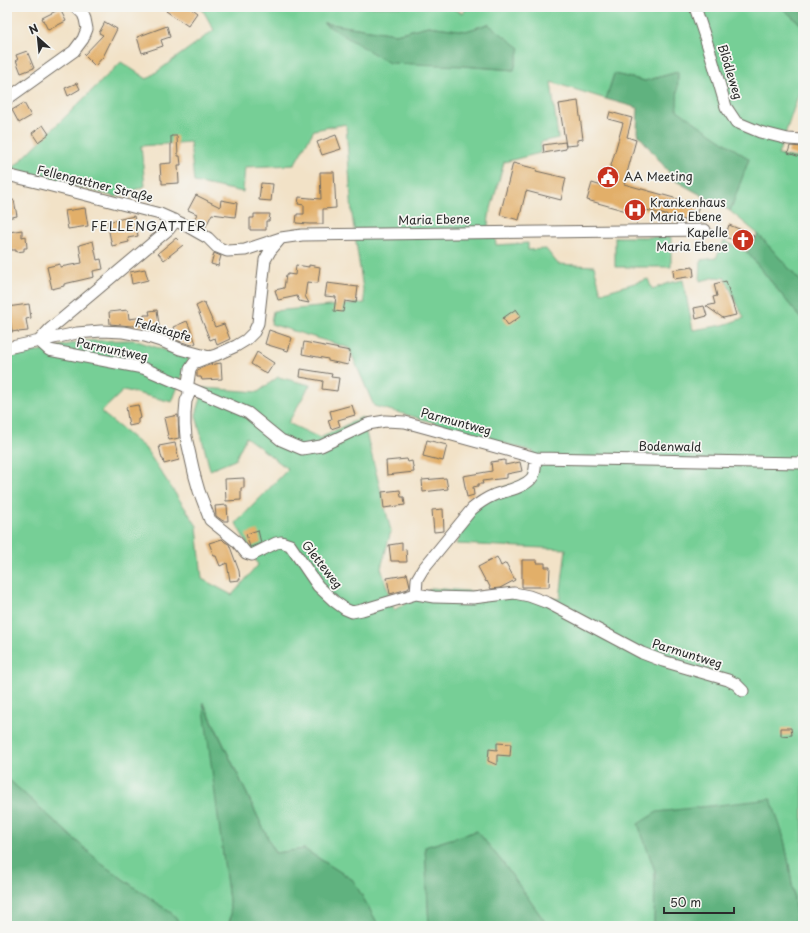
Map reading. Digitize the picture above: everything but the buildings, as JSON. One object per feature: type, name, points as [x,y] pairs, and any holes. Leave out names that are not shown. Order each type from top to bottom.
[{"type":"street","points":[[7,99],[74,51],[83,39],[87,29],[85,19],[76,7]]},
{"type":"street","name":"Blödleweg","points":[[695,7],[726,106],[736,122],[760,132],[788,139],[803,140]]},
{"type":"street","name":"Fellengattner Straße","points":[[7,176],[142,209],[175,220]]},
{"type":"street","points":[[39,341],[50,329],[169,229],[175,220]]},
{"type":"street","name":"Maria Ebene","points":[[175,220],[208,238],[217,247],[227,251],[245,250],[281,238],[302,235],[705,230]]},
{"type":"street","points":[[189,388],[190,369],[194,363],[236,346],[246,340],[254,332],[258,323],[265,260],[270,251],[281,238]]},
{"type":"street","name":"Feldstapfe","points":[[7,348],[77,333],[101,331],[123,332],[145,336],[180,349],[209,356]]},
{"type":"street","name":"Parmuntweg","points":[[39,341],[49,350],[143,368],[248,413],[281,440],[302,449],[321,446],[368,424],[385,421],[405,422],[536,458]]},
{"type":"street","name":"Gletteweg","points":[[189,388],[189,394],[186,401],[185,425],[199,491],[210,520],[236,541],[246,553],[252,555],[276,543],[282,542],[290,544],[318,586],[334,601],[352,612],[416,594]]},
{"type":"street","points":[[416,594],[417,579],[472,509],[494,495],[525,484],[534,474],[536,458]]},
{"type":"street","name":"Bodenwald","points":[[536,458],[803,463]]},
{"type":"street","name":"Parmuntweg","points":[[416,594],[473,598],[514,593],[529,596],[548,603],[642,653],[663,662],[728,680],[736,684],[743,691]]},
{"type":"green space","points":[[201,7],[449,7],[463,13],[467,7],[781,7],[803,26],[803,81],[778,155],[803,159],[803,284],[758,234],[730,211],[749,159],[676,110],[678,72],[645,81],[614,74],[606,99],[551,82],[558,138],[541,142],[540,153],[504,162],[489,216],[487,236],[495,237],[496,245],[528,243],[528,250],[546,249],[558,264],[594,266],[601,293],[648,279],[652,289],[683,280],[693,330],[723,325],[744,318],[725,278],[716,277],[700,281],[701,260],[716,258],[724,241],[747,252],[803,321],[803,926],[798,926],[789,864],[783,835],[639,824],[655,871],[654,926],[548,926],[503,863],[477,831],[425,847],[429,926],[379,926],[353,880],[304,849],[275,853],[204,703],[231,916],[228,926],[180,926],[174,915],[103,865],[7,778],[7,358],[84,341],[134,340],[189,358],[172,402],[124,390],[101,412],[145,448],[197,526],[202,579],[232,595],[258,565],[236,523],[288,469],[246,437],[235,460],[210,470],[196,415],[204,388],[258,392],[278,377],[310,385],[288,423],[320,438],[362,417],[391,531],[381,568],[394,610],[432,588],[560,599],[566,549],[456,544],[478,498],[527,478],[534,452],[374,406],[349,348],[271,324],[273,311],[365,303],[352,215],[346,124],[314,130],[294,165],[245,167],[243,192],[194,182],[190,142],[141,146],[145,186],[116,197],[12,169],[121,62],[147,79],[214,30]],"holes":[[[324,23],[396,34],[428,26],[466,31],[488,24],[514,70],[462,66]]]},
{"type":"green space","points":[[781,7],[803,7],[803,26]]},
{"type":"green space","points":[[323,23],[396,34],[428,26],[466,31],[488,24],[520,48],[514,70],[389,63]]},
{"type":"green space","points":[[678,72],[677,110],[749,159],[730,211],[676,181],[637,133],[638,108],[606,99],[614,74],[645,81]]},
{"type":"green space","points":[[758,234],[803,284],[803,321],[747,252]]},
{"type":"green space","points":[[615,237],[671,237],[671,267],[615,267]]},
{"type":"green space","points":[[203,702],[275,853],[304,849],[353,880],[379,926],[228,926],[231,916]]},
{"type":"green space","points":[[7,778],[103,865],[174,915],[180,926],[7,926]]},
{"type":"green space","points":[[771,799],[783,835],[789,864],[798,926],[654,926],[655,871],[638,824],[657,812]]},
{"type":"green space","points":[[477,831],[503,863],[548,926],[429,926],[425,847]]},
{"type":"place","name":"AA Meeting","points":[[608,177]]},
{"type":"place","name":"Krankenhaus Maria Ebene","points":[[635,210]]},
{"type":"place","name":"Kapelle Maria Ebene","points":[[743,240]]},
{"type":"district","name":"FELLENGATTER","points":[[149,226]]}]
